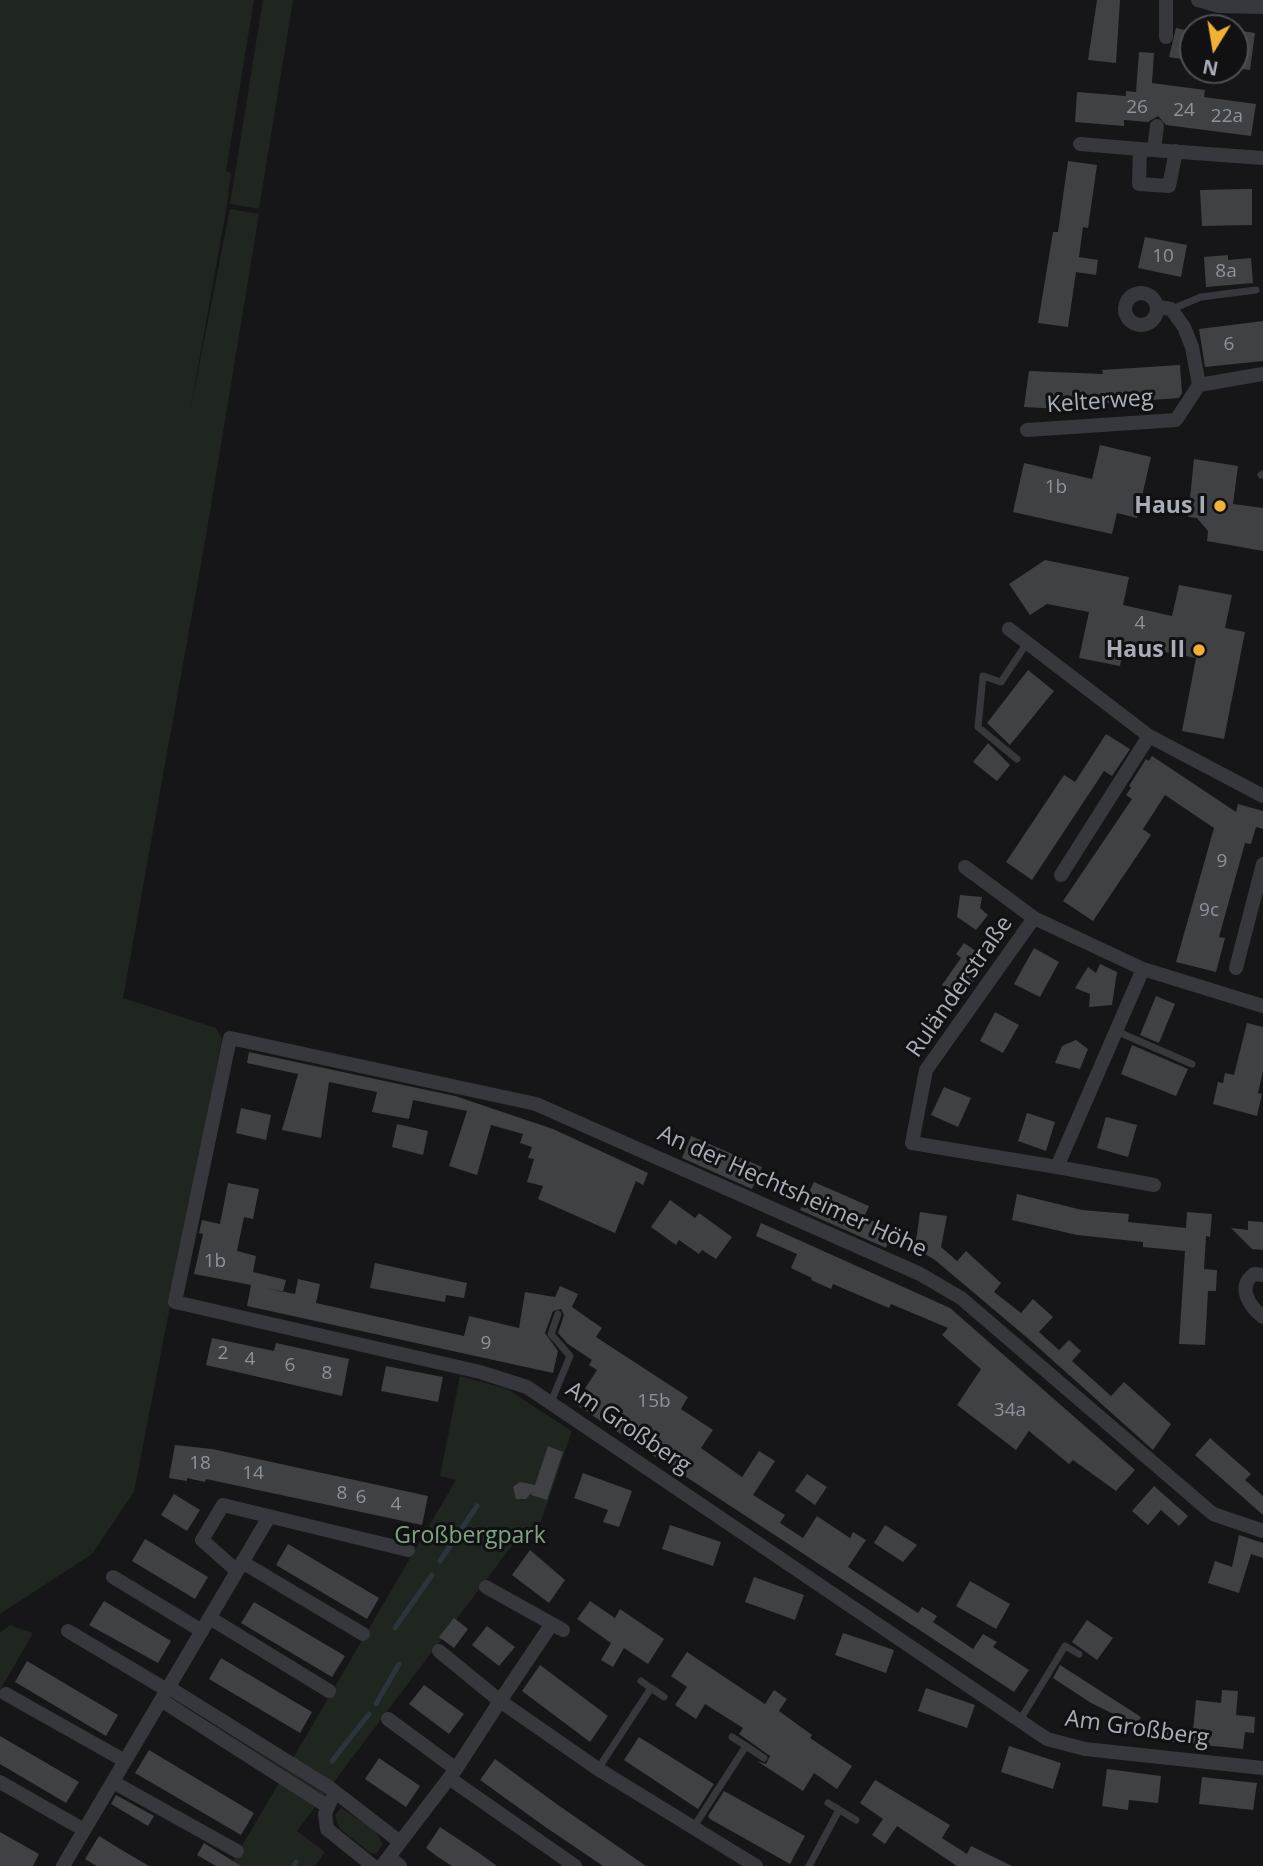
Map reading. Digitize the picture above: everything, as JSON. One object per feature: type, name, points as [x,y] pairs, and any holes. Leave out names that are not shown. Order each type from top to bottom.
[{"type":"street","points":[[1166,0],[1166,37]]},
{"type":"street","points":[[1198,0],[1219,6],[1263,7]]},
{"type":"street","points":[[1157,126],[1147,149],[1139,184],[1170,186],[1176,150]]},
{"type":"street","points":[[1080,144],[1263,158]]},
{"type":"street","points":[[1165,308],[1184,327],[1192,347],[1199,385],[1263,374]]},
{"type":"street","name":"Kelterweg","points":[[1027,430],[1176,420],[1199,385]]},
{"type":"street","points":[[1009,629],[1149,736],[1263,796]]},
{"type":"street","points":[[1061,875],[1149,736]]},
{"type":"street","points":[[1236,968],[1263,864]]},
{"type":"street","name":"Ruländerstraße","points":[[965,867],[1034,918],[1143,970],[1263,1006]]},
{"type":"street","name":"Ruländerstraße","points":[[1034,918],[926,1070],[912,1143],[1154,1185]]},
{"type":"street","points":[[1058,1167],[1143,970]]},
{"type":"street","name":"Am Großberg","points":[[230,1038],[175,1302],[480,1372],[527,1387],[1020,1720],[1062,1745],[1263,1768]]},
{"type":"street","name":"An der Hechtsheimer Höhe","points":[[230,1038],[537,1104],[938,1282],[961,1298],[1213,1514],[1263,1531]]},
{"type":"street","points":[[1263,1275],[1254,1274],[1245,1287],[1251,1308],[1263,1317]]},
{"type":"street","points":[[363,1634],[240,1566],[202,1539],[223,1505],[408,1550]]},
{"type":"street","points":[[63,1866],[269,1517]]},
{"type":"street","points":[[113,1577],[202,1631]]},
{"type":"street","points":[[390,1863],[400,1842],[453,1773],[500,1701],[557,1627],[486,1587]]},
{"type":"street","points":[[210,1618],[329,1691]]},
{"type":"street","points":[[68,1630],[165,1692],[337,1793],[400,1842]]},
{"type":"street","points":[[439,1651],[500,1701],[598,1769],[756,1866]]},
{"type":"street","points":[[165,1692],[327,1806]]},
{"type":"street","points":[[6,1694],[125,1761]]},
{"type":"street","points":[[388,1719],[453,1773],[575,1866]]},
{"type":"street","points":[[0,1782],[84,1830]]},
{"type":"street","points":[[113,1782],[237,1852]]},
{"type":"street","points":[[337,1793],[327,1806],[327,1829],[373,1866]]},
{"type":"lane","points":[[1165,308],[1201,297],[1256,290]]},
{"type":"lane","points":[[1017,759],[978,727],[983,676],[1001,682],[1027,643]]},
{"type":"lane","points":[[1116,1031],[1192,1064]]},
{"type":"lane","points":[[550,1403],[570,1356],[551,1334],[558,1314]]},
{"type":"lane","points":[[1020,1720],[1065,1646],[1079,1654]]},
{"type":"lane","points":[[641,1681],[664,1697]]},
{"type":"lane","points":[[598,1769],[651,1688]]},
{"type":"lane","points":[[732,1737],[764,1758]]},
{"type":"lane","points":[[693,1828],[746,1746]]},
{"type":"lane","points":[[828,1803],[856,1820]]},
{"type":"lane","points":[[809,1866],[839,1811]]},
{"type":"green space","points":[[0,0],[254,0],[226,171],[231,173],[227,205],[190,412],[230,209],[259,214],[206,536],[123,998],[216,1028],[222,1039],[134,1492],[92,1554],[0,1614]]},
{"type":"green space","points":[[263,0],[293,0],[259,209],[230,204]]},
{"type":"green space","name":"Großbergpark","points":[[460,1376],[507,1389],[572,1431],[537,1533],[526,1527],[297,1831],[325,1852],[315,1866],[230,1866],[286,1771],[199,1715],[289,1765],[456,1480],[440,1476]]},
{"type":"green space","points":[[10,1625],[33,1633],[0,1690],[0,1633]]},
{"type":"green space","points":[[341,1808],[375,1830],[383,1844],[376,1854],[370,1853],[339,1828],[335,1815]]},
{"type":"building","points":[[1097,0],[1120,0],[1116,63],[1088,60]]},
{"type":"building","points":[[1176,28],[1179,29],[1179,59],[1169,57]]},
{"type":"building","points":[[1249,32],[1255,33],[1249,70]]},
{"type":"building","points":[[1139,52],[1154,53],[1152,83],[1205,90],[1204,97],[1256,104],[1251,136],[1166,125],[1158,116],[1148,122],[1124,120],[1124,126],[1075,122],[1077,92],[1126,96],[1126,91],[1136,92]]},
{"type":"building","points":[[1068,161],[1097,165],[1088,228],[1083,227],[1079,257],[1098,260],[1096,275],[1076,272],[1068,327],[1038,323],[1053,232],[1058,232]]},
{"type":"building","points":[[1252,189],[1252,225],[1202,226],[1200,190]]},
{"type":"building","points":[[1145,237],[1187,245],[1181,277],[1138,268]]},
{"type":"building","points":[[1228,255],[1228,260],[1251,258],[1253,283],[1206,287],[1204,257]]},
{"type":"building","points":[[1263,321],[1263,361],[1205,367],[1199,329]]},
{"type":"building","points":[[1180,365],[1182,393],[1179,398],[1083,405],[1082,410],[1024,407],[1029,371],[1103,374],[1102,370]]},
{"type":"building","points":[[1100,445],[1151,457],[1137,518],[1117,513],[1112,534],[1013,512],[1024,463],[1092,479]]},
{"type":"building","name":"Haus I","points":[[1194,459],[1238,466],[1233,504],[1263,508],[1263,551],[1207,541],[1208,531],[1197,518],[1188,517]]},
{"type":"building","name":"Haus II","points":[[1045,560],[1129,577],[1123,605],[1172,616],[1179,585],[1232,595],[1225,628],[1245,632],[1224,739],[1182,731],[1196,658],[1124,644],[1120,666],[1079,658],[1089,612],[1047,604],[1030,615],[1009,584]]},
{"type":"building","points":[[1028,670],[1054,691],[1010,745],[987,723]]},
{"type":"building","points":[[1106,734],[1130,749],[1112,776],[1104,771],[1032,880],[1006,862],[1064,775],[1075,782]]},
{"type":"building","points":[[988,743],[1010,765],[997,781],[973,762]]},
{"type":"building","points":[[1152,756],[1236,812],[1238,804],[1263,811],[1263,829],[1256,827],[1251,844],[1245,843],[1219,937],[1225,938],[1216,972],[1176,962],[1214,828],[1165,795],[1143,829],[1151,835],[1093,921],[1063,901],[1132,799],[1126,795],[1131,788],[1129,786],[1146,759],[1149,761]]},
{"type":"building","points":[[960,895],[982,897],[980,908],[988,915],[976,930],[957,917]]},
{"type":"building","points":[[964,943],[989,960],[961,999],[942,985],[961,958],[956,954]]},
{"type":"building","points":[[1034,948],[1059,962],[1040,997],[1014,984]]},
{"type":"building","points":[[1100,964],[1117,972],[1112,1005],[1089,1007],[1090,994],[1075,988],[1088,967],[1096,973]]},
{"type":"building","points":[[1156,996],[1175,1004],[1159,1043],[1140,1035]]},
{"type":"building","points":[[995,1012],[1019,1025],[1003,1053],[980,1041]]},
{"type":"building","points":[[1247,1023],[1263,1027],[1263,1071],[1258,1093],[1262,1094],[1257,1116],[1213,1104],[1218,1082],[1223,1083],[1225,1073],[1234,1075]]},
{"type":"building","points":[[1076,1040],[1088,1049],[1080,1069],[1055,1063],[1062,1046]]},
{"type":"building","points":[[1132,1045],[1188,1069],[1176,1096],[1121,1074]]},
{"type":"building","points":[[249,1052],[455,1096],[553,1129],[648,1173],[643,1185],[636,1181],[615,1233],[538,1199],[543,1186],[527,1182],[534,1159],[528,1158],[532,1147],[520,1143],[523,1134],[491,1125],[477,1175],[449,1166],[467,1111],[413,1100],[409,1119],[372,1112],[377,1092],[329,1082],[321,1138],[282,1130],[298,1074],[247,1063]]},
{"type":"building","points":[[944,1087],[971,1098],[958,1127],[931,1115]]},
{"type":"building","points":[[241,1108],[271,1115],[266,1140],[236,1133]]},
{"type":"building","points":[[1027,1113],[1055,1122],[1046,1151],[1018,1141]]},
{"type":"building","points":[[1106,1117],[1137,1125],[1128,1157],[1097,1148]]},
{"type":"building","points":[[397,1124],[428,1131],[423,1155],[392,1147]]},
{"type":"building","points":[[691,1136],[762,1167],[752,1189],[682,1158]]},
{"type":"building","points":[[814,1182],[869,1206],[864,1217],[893,1230],[886,1248],[800,1210]]},
{"type":"building","points":[[228,1183],[259,1189],[253,1219],[244,1217],[237,1251],[256,1256],[253,1272],[286,1280],[283,1292],[295,1294],[298,1279],[320,1284],[316,1303],[464,1336],[469,1316],[519,1328],[525,1292],[555,1297],[560,1286],[578,1294],[572,1307],[602,1328],[596,1337],[688,1397],[681,1409],[713,1430],[701,1448],[742,1477],[759,1451],[775,1461],[753,1495],[785,1515],[780,1523],[803,1538],[817,1516],[850,1538],[853,1532],[866,1540],[848,1567],[918,1613],[922,1607],[937,1616],[933,1622],[973,1649],[983,1634],[997,1642],[993,1647],[1029,1670],[1014,1692],[575,1404],[597,1370],[589,1365],[592,1360],[568,1344],[558,1333],[564,1315],[561,1309],[553,1311],[545,1333],[558,1351],[553,1373],[247,1306],[251,1285],[194,1274],[203,1234],[199,1233],[202,1220],[220,1224]]},
{"type":"building","points":[[1017,1194],[1082,1210],[1129,1214],[1128,1222],[1186,1228],[1187,1212],[1212,1214],[1210,1237],[1206,1236],[1204,1269],[1217,1270],[1216,1291],[1208,1291],[1205,1345],[1179,1344],[1185,1251],[1143,1247],[1143,1242],[1077,1235],[1012,1220]]},
{"type":"building","points":[[670,1200],[695,1218],[699,1213],[732,1237],[716,1259],[702,1250],[699,1254],[679,1240],[676,1245],[651,1227]]},
{"type":"building","points":[[920,1212],[947,1216],[941,1247],[957,1261],[966,1251],[1001,1283],[994,1292],[1021,1313],[1033,1299],[1053,1317],[1039,1332],[1059,1350],[1069,1340],[1081,1351],[1072,1361],[1111,1396],[1124,1382],[1171,1424],[1153,1450],[1031,1341],[935,1260],[915,1248]]},
{"type":"building","points":[[1248,1221],[1263,1222],[1263,1250],[1252,1249],[1231,1228],[1248,1230]]},
{"type":"building","points":[[761,1223],[950,1308],[1135,1470],[1116,1491],[1073,1460],[1069,1464],[1029,1431],[1016,1450],[957,1405],[981,1369],[942,1335],[948,1328],[891,1304],[889,1308],[833,1284],[831,1289],[811,1280],[812,1278],[791,1268],[797,1254],[756,1236]]},
{"type":"building","points":[[375,1263],[467,1283],[464,1298],[446,1295],[445,1302],[370,1288]]},
{"type":"building","points":[[212,1338],[274,1351],[276,1343],[349,1359],[342,1396],[206,1365]]},
{"type":"building","points":[[386,1366],[443,1377],[438,1402],[381,1391]]},
{"type":"building","points":[[1210,1438],[1251,1474],[1245,1480],[1263,1496],[1263,1515],[1195,1455]]},
{"type":"building","points":[[175,1445],[212,1449],[428,1496],[422,1525],[206,1479],[205,1482],[169,1478]]},
{"type":"building","points":[[548,1446],[563,1452],[547,1500],[531,1495],[532,1492],[526,1499],[516,1499],[513,1487],[520,1482],[535,1485]]},
{"type":"building","points":[[583,1473],[632,1491],[619,1527],[603,1522],[608,1510],[574,1498]]},
{"type":"building","points":[[807,1474],[827,1487],[815,1505],[795,1491]]},
{"type":"building","points":[[1154,1486],[1188,1516],[1179,1526],[1161,1510],[1148,1525],[1132,1511]]},
{"type":"building","points":[[174,1494],[200,1510],[187,1531],[161,1515]]},
{"type":"building","points":[[670,1525],[721,1542],[713,1566],[662,1549]]},
{"type":"building","points":[[885,1525],[917,1545],[903,1562],[874,1543]]},
{"type":"building","points":[[1239,1535],[1263,1543],[1263,1558],[1251,1554],[1239,1593],[1208,1583],[1215,1561],[1232,1567]]},
{"type":"building","points":[[145,1539],[208,1577],[195,1599],[132,1561]]},
{"type":"building","points":[[288,1544],[379,1598],[367,1619],[276,1565]]},
{"type":"building","points":[[530,1550],[565,1580],[549,1603],[512,1575]]},
{"type":"building","points":[[754,1577],[804,1595],[795,1620],[745,1602]]},
{"type":"building","points":[[970,1581],[1010,1604],[996,1629],[956,1606]]},
{"type":"building","points":[[104,1601],[171,1641],[158,1663],[89,1625]]},
{"type":"building","points":[[590,1601],[615,1618],[620,1609],[664,1639],[648,1664],[624,1648],[613,1667],[601,1660],[611,1643],[577,1619]]},
{"type":"building","points":[[254,1602],[345,1656],[332,1677],[241,1623]]},
{"type":"building","points":[[454,1618],[468,1629],[454,1648],[439,1637]]},
{"type":"building","points":[[1087,1620],[1113,1638],[1097,1660],[1072,1642]]},
{"type":"building","points":[[487,1626],[515,1647],[499,1666],[472,1645]]},
{"type":"building","points":[[843,1633],[894,1650],[886,1673],[835,1655]]},
{"type":"building","points":[[687,1652],[765,1704],[774,1690],[787,1699],[779,1711],[812,1735],[810,1738],[852,1766],[837,1789],[814,1773],[803,1791],[757,1761],[766,1764],[770,1756],[739,1734],[743,1728],[705,1704],[696,1719],[675,1705],[687,1687],[671,1676]]},
{"type":"building","points":[[221,1658],[312,1712],[300,1733],[209,1679]]},
{"type":"building","points":[[27,1661],[118,1715],[106,1736],[15,1682]]},
{"type":"building","points":[[540,1665],[608,1716],[590,1742],[522,1691]]},
{"type":"building","points":[[1060,1665],[1141,1717],[1136,1725],[1091,1703],[1053,1678]]},
{"type":"building","points":[[424,1685],[464,1714],[449,1734],[409,1704]]},
{"type":"building","points":[[926,1688],[975,1705],[967,1728],[918,1711]]},
{"type":"building","points":[[1222,1690],[1238,1691],[1236,1715],[1255,1717],[1254,1733],[1245,1732],[1243,1749],[1163,1741],[1164,1727],[1193,1731],[1196,1700],[1221,1703]]},
{"type":"building","points":[[0,1736],[79,1782],[66,1803],[0,1764]]},
{"type":"building","points":[[639,1737],[714,1784],[698,1809],[624,1760]]},
{"type":"building","points":[[1009,1746],[1061,1763],[1053,1789],[1001,1772]]},
{"type":"building","points":[[149,1750],[254,1813],[241,1835],[135,1773]]},
{"type":"building","points":[[379,1758],[420,1786],[406,1807],[365,1779]]},
{"type":"building","points":[[495,1759],[646,1866],[603,1866],[544,1826],[480,1780]]},
{"type":"building","points":[[1107,1769],[1161,1776],[1158,1803],[1129,1800],[1128,1810],[1102,1806]]},
{"type":"building","points":[[1202,1777],[1257,1783],[1253,1810],[1199,1804]]},
{"type":"building","points":[[875,1780],[950,1825],[942,1838],[967,1854],[971,1846],[1012,1866],[957,1866],[897,1826],[885,1844],[872,1835],[883,1819],[860,1803]]},
{"type":"building","points":[[724,1791],[805,1836],[790,1864],[710,1819],[708,1816]]},
{"type":"building","points":[[116,1795],[154,1816],[148,1826],[111,1804]]},
{"type":"building","points":[[440,1827],[497,1866],[452,1866],[438,1857],[426,1848]]},
{"type":"building","points":[[0,1832],[39,1854],[33,1866],[0,1866]]},
{"type":"building","points":[[99,1836],[149,1866],[97,1866],[85,1859]]},
{"type":"building","points":[[204,1843],[241,1866],[216,1866],[197,1855]]},
{"type":"waterway","points":[[440,1561],[477,1506]]},
{"type":"waterway","points":[[395,1628],[432,1575]]},
{"type":"waterway","points":[[376,1704],[399,1664]]},
{"type":"waterway","points":[[332,1761],[369,1714]]},
{"type":"waterway","points":[[294,1866],[296,1862]]},
{"type":"place","name":"Haus I","points":[[1220,506]]},
{"type":"place","name":"Haus II","points":[[1199,650]]}]
